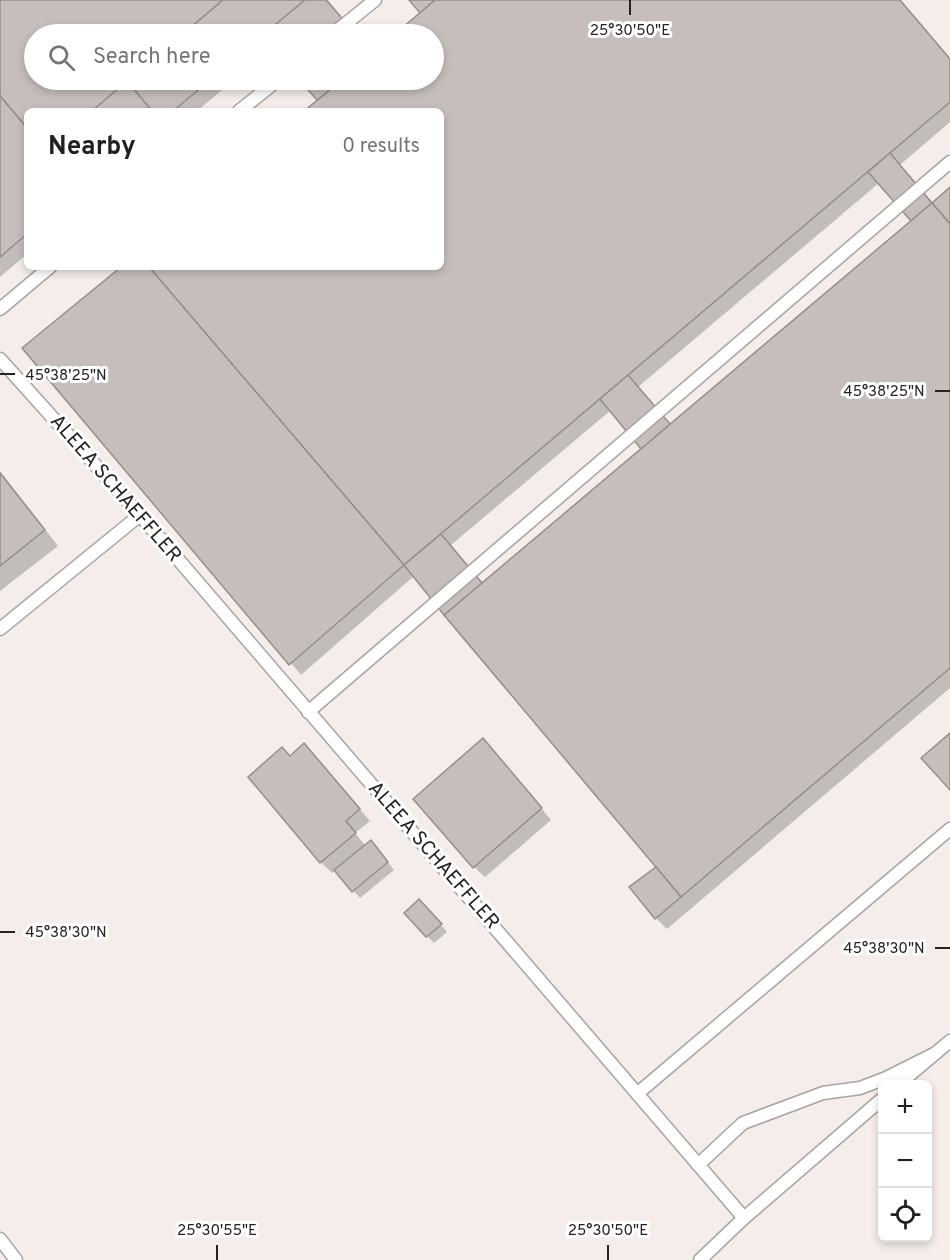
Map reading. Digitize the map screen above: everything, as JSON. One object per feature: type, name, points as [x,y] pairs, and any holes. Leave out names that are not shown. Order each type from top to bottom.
[{"type":"lane","points":[[345,24],[375,0]]},
{"type":"lane","points":[[243,108],[265,90]]},
{"type":"lane","points":[[308,712],[950,162]]},
{"type":"lane","points":[[0,309],[46,270]]},
{"type":"lane","name":"ALEEA SCHAEFFLER","points":[[0,359],[140,515],[744,1218]]},
{"type":"lane","points":[[0,629],[140,515]]},
{"type":"lane","points":[[638,1093],[950,829]]},
{"type":"lane","points":[[904,1080],[950,1041]]},
{"type":"lane","points":[[698,1165],[743,1123],[823,1093],[860,1088],[936,1053]]},
{"type":"lane","points":[[700,1260],[744,1218],[878,1102]]},
{"type":"lane","points":[[0,1239],[16,1260]]},
{"type":"building","points":[[0,0],[223,0],[195,24],[24,24],[24,90],[117,90],[96,108],[24,108],[24,124],[0,96]]},
{"type":"building","points":[[223,0],[301,0],[303,2],[276,24],[195,24]]},
{"type":"building","points":[[305,0],[326,0],[347,24],[276,24]]},
{"type":"building","points":[[409,0],[435,0],[420,13]]},
{"type":"building","points":[[435,0],[900,0],[950,59],[950,102],[404,565],[152,270],[444,270],[444,108],[308,108],[330,90],[444,90],[444,24],[407,24]]},
{"type":"building","points":[[116,90],[134,90],[150,108],[96,108]]},
{"type":"building","points":[[134,90],[198,90],[177,108],[150,108]]},
{"type":"building","points":[[308,90],[330,90],[317,100]]},
{"type":"building","points":[[0,96],[24,124],[24,237],[0,257]]},
{"type":"building","points":[[890,153],[932,203],[911,221],[868,172]]},
{"type":"building","points":[[950,187],[950,224],[932,203]]},
{"type":"building","points":[[932,203],[950,224],[950,668],[681,897],[444,615]]},
{"type":"building","points":[[117,270],[152,270],[404,565],[289,665],[22,348]]},
{"type":"building","points":[[628,375],[670,424],[641,449],[600,399]]},
{"type":"building","points":[[0,473],[45,530],[0,566]]},
{"type":"building","points":[[441,534],[482,583],[444,615],[404,565]]},
{"type":"building","points":[[950,733],[950,790],[921,758]]},
{"type":"building","points":[[483,738],[542,808],[473,868],[413,799]]},
{"type":"building","points":[[304,743],[360,809],[346,821],[356,833],[320,863],[248,777],[282,747],[290,756]]},
{"type":"building","points":[[371,840],[388,862],[352,892],[334,870]]},
{"type":"building","points":[[656,867],[681,897],[655,919],[629,887]]},
{"type":"building","points":[[419,899],[442,924],[426,937],[404,913]]}]
